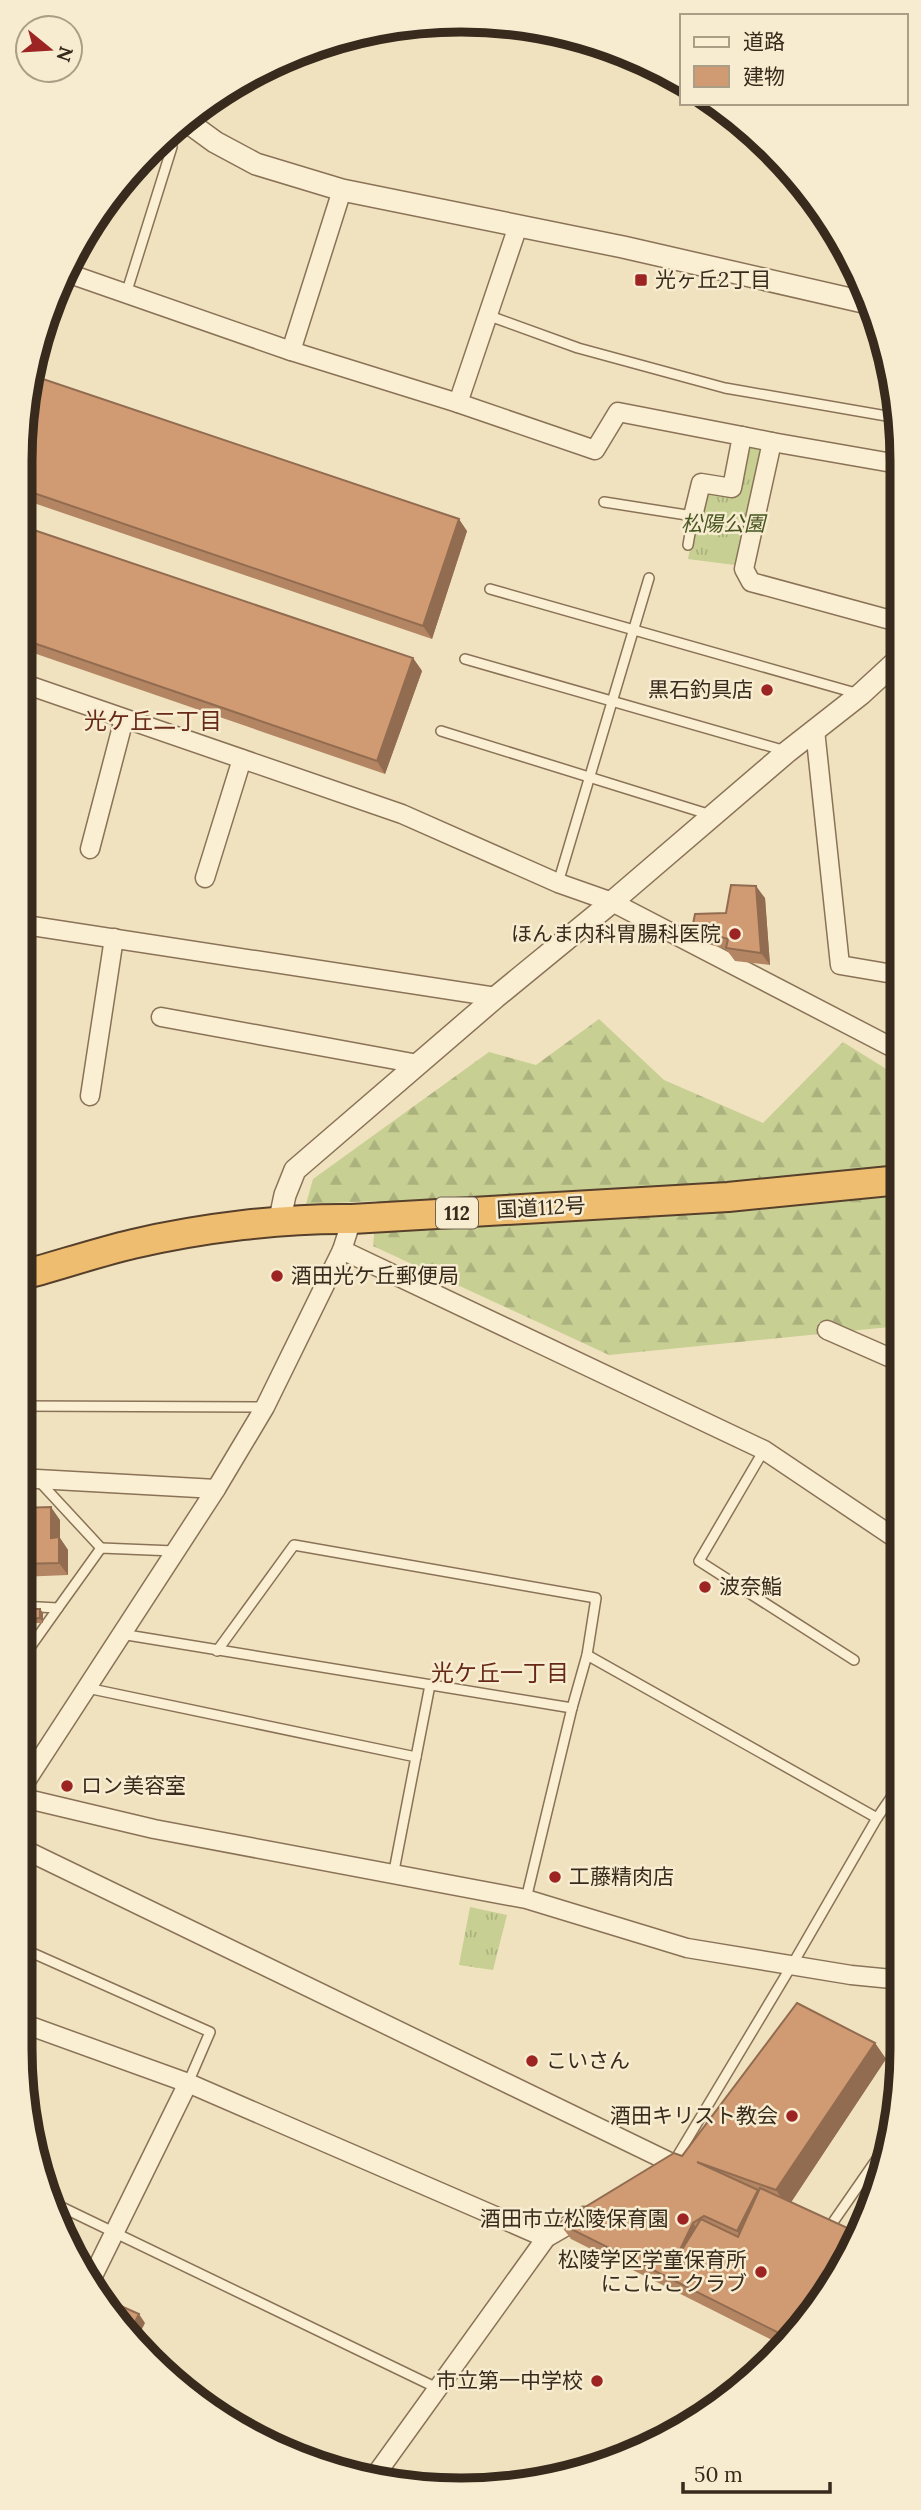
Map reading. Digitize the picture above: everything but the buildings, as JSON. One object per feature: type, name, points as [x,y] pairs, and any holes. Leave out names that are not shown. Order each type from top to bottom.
[{"type":"highway","name":"国道112号","points":[[32,1272],[134,1244],[235,1226],[314,1218],[352,1219],[728,1197],[890,1181]]},
{"type":"street","points":[[193,126],[215,142],[256,164],[342,190],[857,297]]},
{"type":"street","points":[[291,351],[342,190]]},
{"type":"street","points":[[458,403],[518,226]]},
{"type":"street","points":[[74,275],[291,351],[458,403],[595,450],[618,412],[890,463]]},
{"type":"street","points":[[693,516],[701,483],[732,488],[742,436]]},
{"type":"street","points":[[772,442],[744,569],[751,582],[890,620]]},
{"type":"street","points":[[279,1223],[285,1195],[295,1170],[495,997],[861,694],[890,667]]},
{"type":"street","points":[[32,690],[402,814],[558,883],[612,902],[890,1046]]},
{"type":"street","points":[[90,849],[124,719]]},
{"type":"street","points":[[815,730],[840,965],[890,973]]},
{"type":"street","points":[[205,878],[242,759]]},
{"type":"street","points":[[32,926],[495,997]]},
{"type":"street","points":[[90,1096],[114,939]]},
{"type":"street","points":[[161,1017],[418,1064]]},
{"type":"street","points":[[32,1774],[216,1489],[265,1407],[342,1250],[352,1219]]},
{"type":"street","points":[[342,1250],[764,1450],[890,1535]]},
{"type":"street","points":[[827,1330],[890,1358]]},
{"type":"street","points":[[32,1479],[216,1489]]},
{"type":"street","points":[[32,1798],[154,1829],[526,1899],[687,1948],[890,1979]]},
{"type":"street","points":[[32,1853],[672,2165],[694,2173]]},
{"type":"street","points":[[32,2027],[188,2083],[546,2238]]},
{"type":"street","points":[[95,2273],[188,2083]]},
{"type":"street","points":[[649,2178],[672,2165]]},
{"type":"street","points":[[379,2470],[546,2238],[593,2210]]},
{"type":"street","points":[[808,2217],[846,2236]]},
{"type":"lane","points":[[126,294],[173,147],[169,146]]},
{"type":"lane","points":[[487,315],[578,348],[725,388],[887,416]]},
{"type":"lane","points":[[604,502],[693,516],[688,545]]},
{"type":"lane","points":[[558,883],[649,578]]},
{"type":"lane","points":[[490,589],[861,694]]},
{"type":"lane","points":[[465,659],[788,752]]},
{"type":"lane","points":[[441,731],[713,816]]},
{"type":"lane","points":[[32,1406],[265,1407]]},
{"type":"lane","points":[[764,1450],[699,1561],[854,1660]]},
{"type":"lane","points":[[32,1483],[101,1548],[174,1551]]},
{"type":"lane","points":[[218,1651],[294,1545],[596,1598],[587,1655],[526,1899]]},
{"type":"lane","points":[[32,1645],[101,1548]]},
{"type":"lane","points":[[32,1607],[58,1608]]},
{"type":"lane","points":[[121,1634],[572,1709]]},
{"type":"lane","points":[[587,1655],[877,1818]]},
{"type":"lane","points":[[393,1876],[430,1685]]},
{"type":"lane","points":[[86,1688],[416,1757]]},
{"type":"lane","points":[[672,2165],[890,1799]]},
{"type":"lane","points":[[32,1953],[210,2032],[188,2083]]},
{"type":"lane","points":[[829,2228],[875,2162]]},
{"type":"lane","points":[[61,2207],[437,2389]]},
{"type":"green space","name":"松陽公園","points":[[744,439],[769,444],[742,566],[688,559],[703,487],[735,489]]},
{"type":"green space","points":[[599,1019],[664,1080],[763,1123],[843,1042],[890,1071],[890,1327],[609,1355],[373,1246],[377,1201],[306,1204],[313,1179],[489,1052],[536,1065]]},
{"type":"green space","points":[[470,1907],[507,1915],[493,1970],[459,1965]]},
{"type":"place","name":"光ヶ丘2丁目","points":[[641,280]]},
{"type":"place","name":"黒石釣具店","points":[[767,690]]},
{"type":"place","name":"ほんま内科胃腸科医院","points":[[735,934]]},
{"type":"place","name":"酒田光ケ丘郵便局","points":[[277,1276]]},
{"type":"place","name":"波奈鮨","points":[[705,1587]]},
{"type":"place","name":"ロン美容室","points":[[67,1786]]},
{"type":"place","name":"工藤精肉店","points":[[555,1877]]},
{"type":"place","name":"こいさん","points":[[532,2061]]},
{"type":"place","name":"酒田キリスト教会","points":[[792,2116]]},
{"type":"place","name":"酒田市立松陵保育園","points":[[683,2219]]},
{"type":"place","name":"松陵学区学童保育所 にこにこクラブ","points":[[761,2272]]},
{"type":"place","name":"市立第一中学校","points":[[597,2381]]},
{"type":"district","name":"光ケ丘二丁目","points":[[153,721]]},
{"type":"district","name":"光ケ丘一丁目","points":[[500,1673]]}]
